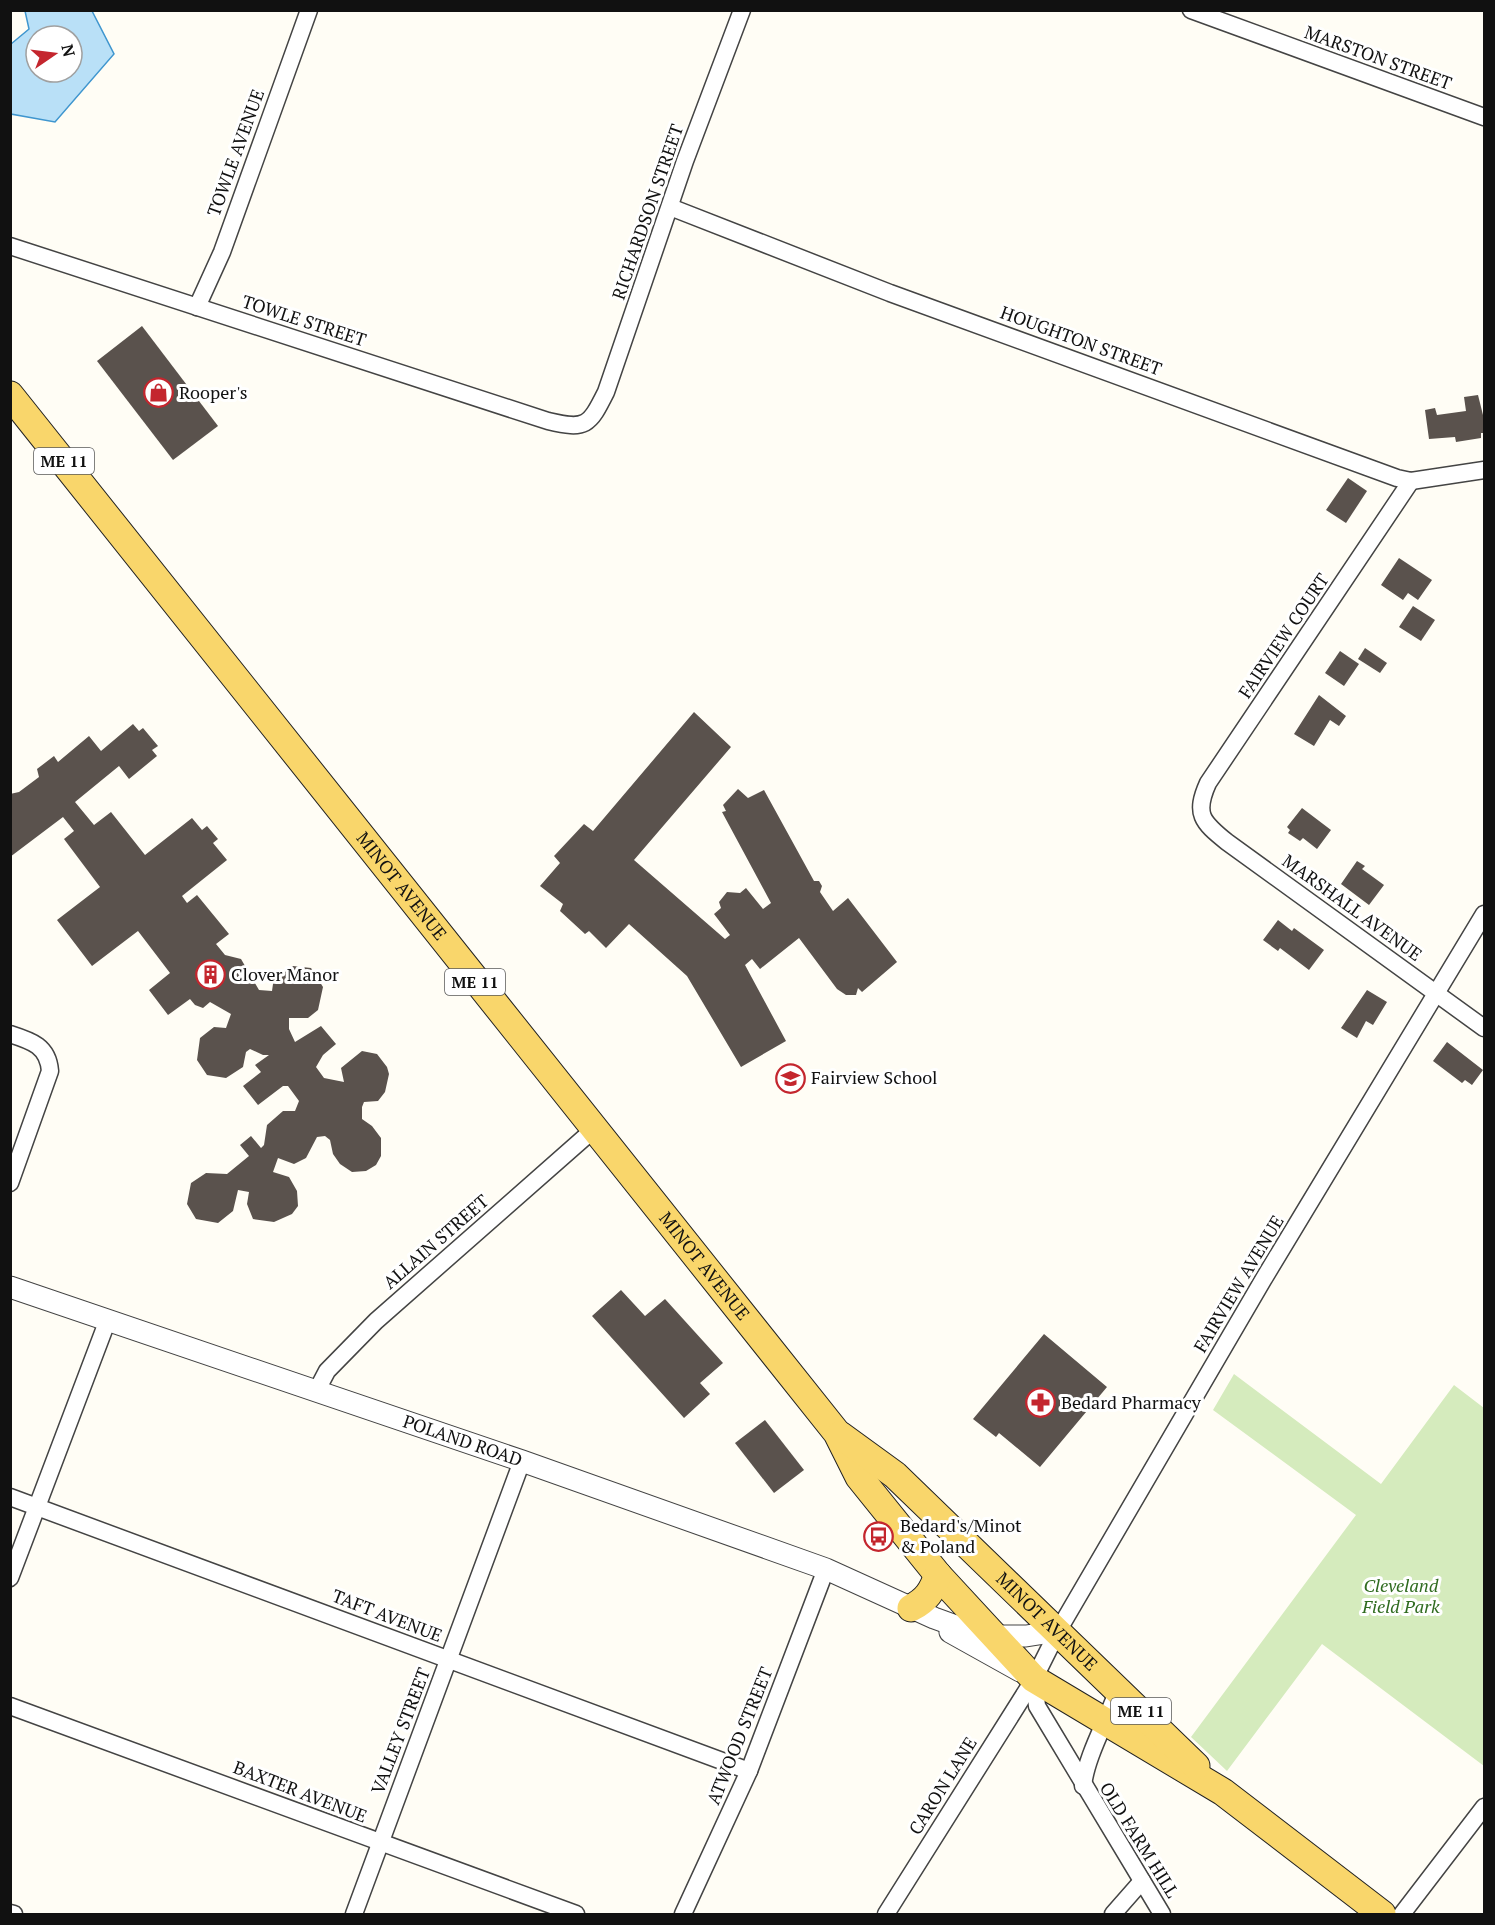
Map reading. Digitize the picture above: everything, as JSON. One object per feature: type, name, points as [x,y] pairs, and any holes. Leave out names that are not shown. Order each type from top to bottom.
[{"type":"main road","name":"MINOT AVENUE","points":[[10,395],[593,1130],[837,1433],[859,1478],[938,1575],[1034,1679]]},
{"type":"main road","name":"MINOT AVENUE","points":[[837,1433],[895,1474],[964,1544],[1058,1631],[1222,1792]]},
{"type":"main road","points":[[911,1608],[924,1601],[938,1575]]},
{"type":"main road","name":"ME 11","points":[[1034,1679],[1222,1792],[1382,1914]]},
{"type":"street","name":"TOWLE AVENUE","points":[[197,307],[222,252],[241,192],[309,10]]},
{"type":"street","name":"RICHARDSON STREET","points":[[585,423],[595,414],[606,392],[742,10]]},
{"type":"street","name":"MARSTON STREET","points":[[1191,10],[1485,117]]},
{"type":"street","name":"HOUGHTON STREET","points":[[670,207],[890,293],[1411,481],[1485,470]]},
{"type":"street","name":"TOWLE STREET","points":[[10,246],[548,421],[573,427],[585,423]]},
{"type":"street","name":"FAIRVIEW COURT","points":[[1201,815],[1200,801],[1208,783],[1411,481]]},
{"type":"street","name":"MARSHALL AVENUE","points":[[1201,815],[1209,827],[1227,842],[1485,1028]]},
{"type":"street","name":"FAIRVIEW AVENUE","points":[[1034,1679],[1058,1631],[1263,1280],[1485,914]]},
{"type":"street","points":[[10,1034],[40,1046],[47,1053],[50,1071],[48,1083],[10,1183]]},
{"type":"street","name":"ALLAIN STREET","points":[[316,1392],[327,1371],[376,1321],[593,1130]]},
{"type":"street","name":"POLAND ROAD","points":[[10,1287],[107,1322],[522,1461],[826,1569],[911,1608],[967,1630],[994,1636],[1026,1636],[1058,1631]]},
{"type":"street","points":[[10,1578],[39,1508],[107,1322]]},
{"type":"street","name":"VALLEY STREET","points":[[354,1914],[522,1461]]},
{"type":"street","name":"TAFT AVENUE","points":[[10,1497],[749,1771]]},
{"type":"street","name":"ATWOOD STREET","points":[[683,1914],[749,1771],[826,1569]]},
{"type":"street","name":"POLAND ROAD","points":[[911,1608],[1034,1679]]},
{"type":"street","name":"OLD FARM HILL","points":[[1034,1679],[1037,1706],[1162,1914]]},
{"type":"street","name":"CARON LANE","points":[[886,1914],[1034,1679]]},
{"type":"street","name":"OLD FARM HILL","points":[[1083,1786],[1088,1762],[1106,1724],[1118,1689]]},
{"type":"street","name":"BAXTER AVENUE","points":[[10,1706],[576,1914]]},
{"type":"street","points":[[1402,1914],[1485,1807]]},
{"type":"street","points":[[1113,1914],[1142,1881]]},
{"type":"green space","name":"Cleveland Field Park","points":[[1234,1374],[1381,1484],[1454,1385],[1484,1408],[1484,1766],[1322,1644],[1227,1771],[1191,1737],[1356,1515],[1213,1410]]},
{"type":"water","points":[[25,11],[92,11],[114,54],[55,122],[11,114],[11,44],[24,33],[24,84],[84,84],[84,24],[28,24]]},
{"type":"building","name":"Rooper's","points":[[142,326],[218,426],[173,460],[97,361]]},
{"type":"building","points":[[1478,395],[1484,419],[1484,433],[1481,433],[1481,438],[1456,442],[1455,437],[1429,439],[1425,410],[1435,408],[1437,415],[1466,411],[1464,397]]},
{"type":"building","points":[[1348,478],[1367,491],[1346,523],[1326,510]]},
{"type":"building","points":[[1399,558],[1432,580],[1418,600],[1408,593],[1403,600],[1381,585]]},
{"type":"building","points":[[1413,606],[1435,620],[1421,641],[1399,627]]},
{"type":"building","points":[[1365,648],[1387,663],[1380,673],[1358,659]]},
{"type":"building","points":[[1340,651],[1359,664],[1344,686],[1325,673]]},
{"type":"building","points":[[1319,695],[1346,716],[1339,726],[1330,720],[1314,746],[1294,734]]},
{"type":"building","points":[[694,712],[731,747],[634,860],[725,939],[730,935],[714,914],[721,908],[719,902],[727,892],[740,893],[746,888],[763,909],[771,903],[722,812],[726,811],[723,805],[738,789],[748,798],[764,790],[814,881],[819,881],[822,886],[820,892],[833,911],[848,898],[897,962],[862,992],[858,988],[856,995],[846,995],[837,989],[799,938],[760,969],[752,959],[745,965],[786,1041],[741,1067],[687,976],[629,924],[606,948],[589,931],[585,934],[560,911],[563,904],[540,886],[560,863],[554,856],[584,824],[593,831]]},
{"type":"building","name":"Clover Manor","points":[[133,724],[139,731],[143,728],[158,746],[152,750],[157,756],[129,779],[119,766],[75,802],[94,825],[111,812],[145,855],[192,818],[202,830],[207,826],[218,839],[213,843],[227,860],[182,896],[187,903],[197,895],[229,934],[216,944],[225,955],[241,959],[259,990],[272,991],[274,977],[293,966],[311,968],[323,987],[318,1010],[308,1018],[289,1018],[289,1029],[295,1042],[321,1026],[336,1044],[323,1055],[316,1067],[324,1078],[344,1082],[341,1068],[362,1051],[377,1054],[387,1067],[389,1074],[385,1092],[378,1101],[364,1102],[362,1107],[362,1119],[372,1126],[381,1138],[381,1156],[376,1165],[366,1171],[352,1172],[340,1164],[333,1154],[330,1140],[325,1136],[317,1137],[306,1158],[294,1164],[278,1158],[273,1172],[289,1177],[297,1191],[298,1206],[292,1214],[274,1222],[253,1219],[247,1204],[249,1192],[238,1190],[233,1211],[218,1223],[196,1219],[187,1204],[191,1183],[206,1173],[227,1174],[249,1156],[240,1145],[251,1136],[261,1148],[264,1145],[267,1125],[283,1111],[295,1111],[299,1101],[288,1086],[283,1086],[258,1105],[243,1086],[261,1072],[255,1065],[269,1055],[263,1055],[250,1049],[246,1052],[243,1067],[226,1078],[207,1075],[197,1060],[200,1038],[214,1027],[226,1028],[231,1014],[210,1002],[203,1008],[195,1005],[190,999],[168,1015],[149,990],[170,973],[138,931],[92,966],[57,920],[100,887],[64,839],[74,831],[63,817],[10,857],[10,794],[19,792],[39,777],[37,769],[54,756],[58,762],[89,736],[101,751]]},
{"type":"building","points":[[1302,808],[1331,830],[1317,849],[1303,838],[1300,841],[1288,833],[1290,830],[1287,827]]},
{"type":"building","points":[[1357,861],[1365,866],[1362,869],[1384,885],[1369,905],[1341,884]]},
{"type":"building","points":[[1278,920],[1292,931],[1294,928],[1324,950],[1309,970],[1280,948],[1278,951],[1263,940]]},
{"type":"building","points":[[1367,990],[1387,1002],[1373,1025],[1366,1021],[1357,1038],[1341,1028]]},
{"type":"building","points":[[1447,1042],[1483,1070],[1472,1085],[1465,1080],[1462,1083],[1433,1061]]},
{"type":"building","points":[[621,1290],[645,1316],[665,1299],[723,1363],[700,1383],[710,1394],[684,1418],[592,1316]]},
{"type":"building","name":"Bedard Pharmacy","points":[[1044,1334],[1107,1387],[1040,1467],[999,1433],[996,1437],[973,1419]]},
{"type":"building","points":[[765,1420],[804,1470],[774,1493],[735,1443]]},
{"type":"place","name":"Rooper's","points":[[158,393]]},
{"type":"place","name":"Clover Manor","points":[[210,975]]},
{"type":"place","name":"Fairview School","points":[[790,1078]]},
{"type":"place","name":"Bedard Pharmacy","points":[[1040,1403]]},
{"type":"place","name":"Bedard's/Minot & Poland","points":[[879,1536]]}]
